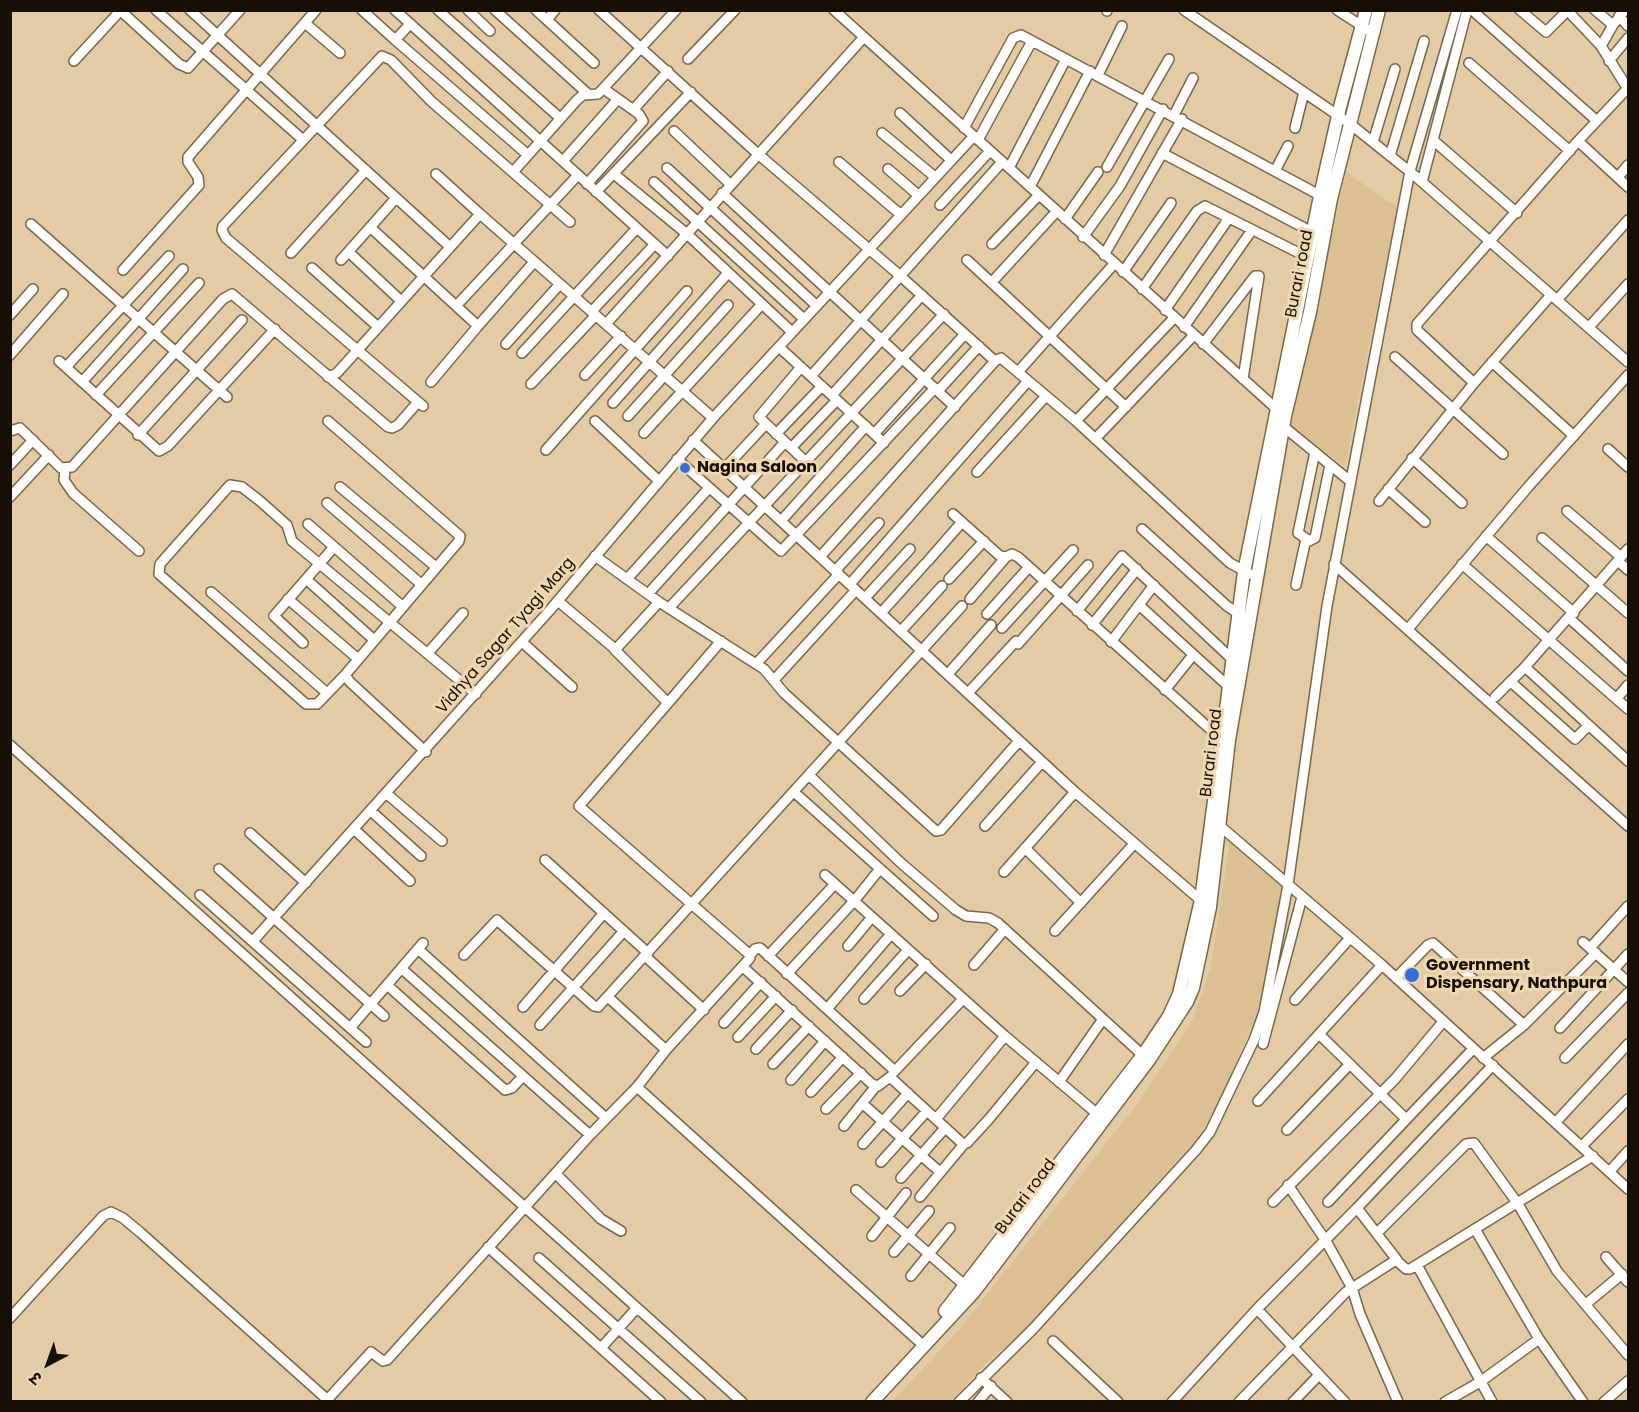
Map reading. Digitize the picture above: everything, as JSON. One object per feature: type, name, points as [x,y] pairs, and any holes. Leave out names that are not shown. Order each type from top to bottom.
[{"type":"main road","name":"Burari road","points":[[1225,739],[1250,574],[1282,417],[1312,231],[1349,123],[1367,30],[1366,10]]},
{"type":"main road","name":"Burari road","points":[[1250,574],[1282,417],[1310,312],[1338,116],[1367,30],[1379,10]]},
{"type":"main road","name":"Burari road","points":[[872,1401],[969,1290],[1187,1002],[1193,988],[1206,904],[1225,739],[1228,686],[1232,659],[1244,616]]},
{"type":"main road","name":"Burari road","points":[[861,1401],[921,1344]]},
{"type":"street","points":[[156,10],[302,139]]},
{"type":"street","points":[[190,10],[448,246]]},
{"type":"street","points":[[74,61],[121,11],[184,67],[193,66],[240,10]]},
{"type":"street","points":[[123,270],[197,189],[200,182],[189,165],[189,157],[316,10]]},
{"type":"street","points":[[362,10],[528,154]]},
{"type":"street","points":[[395,10],[668,256]]},
{"type":"street","points":[[438,10],[560,118]]},
{"type":"street","points":[[468,10],[490,31]]},
{"type":"street","points":[[495,10],[588,94]]},
{"type":"street","points":[[536,10],[594,63]]},
{"type":"street","points":[[547,20],[555,10]]},
{"type":"street","points":[[599,10],[643,47],[758,154],[944,314],[994,361]]},
{"type":"street","points":[[513,172],[577,100],[588,94],[598,94],[604,89],[676,10]]},
{"type":"street","points":[[688,59],[735,10]]},
{"type":"street","points":[[834,10],[1243,379],[1315,452],[1350,481]]},
{"type":"street","points":[[1184,10],[1349,123],[1417,177],[1629,362]]},
{"type":"street","points":[[1337,10],[1367,30]]},
{"type":"street","points":[[1263,1044],[1295,891],[1335,564],[1350,481],[1417,177],[1457,10]]},
{"type":"street","points":[[1417,177],[1433,140],[1470,10],[1597,121]]},
{"type":"street","points":[[1474,383],[1417,330],[1416,326],[1578,141],[1628,88],[1609,62],[1601,46],[1567,11],[1546,32],[1520,10]]},
{"type":"street","points":[[1595,10],[1612,25]]},
{"type":"street","points":[[1601,46],[1612,25],[1622,14],[1629,26]]},
{"type":"street","points":[[305,23],[340,53]]},
{"type":"street","points":[[393,38],[398,37],[410,24]]},
{"type":"street","points":[[1030,187],[1122,26]]},
{"type":"street","points":[[964,128],[1016,34],[1163,109],[1325,198]]},
{"type":"street","points":[[606,324],[864,37]]},
{"type":"street","points":[[1609,62],[1629,38]]},
{"type":"street","name":"Vidhya Sagar Tyagi Marg","points":[[253,941],[426,752],[558,601],[693,440],[900,214],[951,160],[976,138],[1032,41]]},
{"type":"street","points":[[1390,156],[1424,41]]},
{"type":"street","points":[[65,469],[72,467],[229,294],[238,297],[328,377],[392,429],[421,404],[226,238],[222,230],[302,139],[377,59],[387,57],[431,101],[570,222]]},
{"type":"street","points":[[1065,219],[1103,169],[1169,58]]},
{"type":"street","points":[[811,376],[900,276],[1005,165],[1066,59]]},
{"type":"street","points":[[1469,63],[1570,151]]},
{"type":"street","points":[[1373,142],[1395,69]]},
{"type":"street","points":[[633,110],[668,71]]},
{"type":"street","points":[[1104,255],[1162,153],[1193,78]]},
{"type":"street","points":[[587,184],[641,125],[642,118],[604,89]]},
{"type":"street","points":[[596,192],[691,92]]},
{"type":"street","points":[[1295,128],[1304,92]]},
{"type":"street","points":[[563,161],[618,99]]},
{"type":"street","points":[[1083,237],[1120,186],[1163,109]]},
{"type":"street","points":[[900,113],[951,160]]},
{"type":"street","points":[[674,131],[730,184]]},
{"type":"street","points":[[882,133],[935,177]]},
{"type":"street","points":[[1433,140],[1517,213]]},
{"type":"street","points":[[1578,141],[1629,187]]},
{"type":"street","points":[[1275,171],[1288,146]]},
{"type":"street","points":[[940,205],[990,151]]},
{"type":"street","points":[[1162,153],[1312,231]]},
{"type":"street","points":[[839,162],[900,214]]},
{"type":"street","points":[[1618,177],[1629,165]]},
{"type":"street","points":[[667,168],[816,306]]},
{"type":"street","points":[[888,169],[918,195]]},
{"type":"street","points":[[291,253],[366,170]]},
{"type":"street","points":[[436,174],[713,418]]},
{"type":"street","points":[[614,174],[687,234],[792,332]]},
{"type":"street","points":[[457,306],[578,175]]},
{"type":"street","points":[[654,182],[698,220],[804,320]]},
{"type":"street","points":[[722,193],[955,407]]},
{"type":"street","points":[[992,244],[1039,195]]},
{"type":"street","points":[[341,260],[396,198]]},
{"type":"street","points":[[1123,272],[1171,203]]},
{"type":"street","points":[[1142,289],[1201,208],[1205,207],[1307,257]]},
{"type":"street","points":[[992,282],[1057,212]]},
{"type":"street","points":[[328,377],[337,373],[448,246],[480,214]]},
{"type":"street","points":[[1165,310],[1229,218]]},
{"type":"street","points":[[1379,501],[1492,362],[1629,220]]},
{"type":"street","points":[[31,224],[227,397]]},
{"type":"street","points":[[370,227],[478,326]]},
{"type":"street","points":[[522,353],[637,228]]},
{"type":"street","points":[[1184,327],[1252,230]]},
{"type":"street","points":[[531,384],[655,244]]},
{"type":"street","points":[[169,256],[123,306],[62,364],[155,449],[163,450],[275,329]]},
{"type":"street","points":[[353,256],[400,300]]},
{"type":"street","points":[[967,260],[1126,407]]},
{"type":"street","points":[[431,382],[534,262]]},
{"type":"street","points":[[1018,372],[1114,264]]},
{"type":"street","points":[[312,268],[377,326]]},
{"type":"street","points":[[82,382],[183,270]]},
{"type":"street","points":[[613,402],[728,273]]},
{"type":"street","points":[[1203,344],[1255,276],[1259,276],[1243,379]]},
{"type":"street","points":[[96,395],[199,283]]},
{"type":"street","points":[[506,344],[560,284]]},
{"type":"street","points":[[1589,327],[1629,284]]},
{"type":"street","points":[[10,315],[33,289]]},
{"type":"street","points":[[546,450],[687,291]]},
{"type":"street","points":[[10,355],[63,294]]},
{"type":"street","points":[[648,594],[744,488],[834,397],[922,295]]},
{"type":"street","points":[[644,433],[762,304]]},
{"type":"street","points":[[628,416],[728,305]]},
{"type":"street","points":[[669,608],[944,314]]},
{"type":"street","points":[[1076,421],[1174,318]]},
{"type":"street","points":[[138,435],[242,320]]},
{"type":"street","points":[[874,434],[965,334]]},
{"type":"street","points":[[585,375],[621,336]]},
{"type":"street","points":[[1095,439],[1194,336]]},
{"type":"street","points":[[677,459],[777,551],[784,550],[979,346]]},
{"type":"street","points":[[779,347],[884,443]]},
{"type":"street","points":[[1395,357],[1503,454]]},
{"type":"street","points":[[820,557],[994,361],[1001,358],[1076,421],[1230,563],[1250,574]]},
{"type":"street","points":[[1492,362],[1574,436]]},
{"type":"street","points":[[801,367],[759,414],[766,424],[806,462]]},
{"type":"street","points":[[1408,629],[1485,536],[1629,375]]},
{"type":"street","points":[[774,680],[1028,381]]},
{"type":"street","points":[[776,434],[822,386]]},
{"type":"street","points":[[977,472],[1046,396]]},
{"type":"street","points":[[328,421],[458,533],[459,541],[389,620],[345,675],[317,704],[306,704],[179,594],[158,570],[160,564],[220,495],[230,486],[237,484],[287,525],[292,541],[389,620],[476,694]]},
{"type":"street","points":[[596,421],[659,481]]},
{"type":"street","points":[[724,469],[766,424]]},
{"type":"street","points":[[781,521],[866,426]]},
{"type":"street","points":[[10,431],[17,427],[65,469]]},
{"type":"street","points":[[10,465],[33,440]]},
{"type":"street","points":[[693,440],[1075,792],[1206,904]]},
{"type":"street","points":[[1608,449],[1629,467]]},
{"type":"street","points":[[1308,540],[1298,533],[1315,452]]},
{"type":"street","points":[[10,497],[49,455]]},
{"type":"street","points":[[1412,458],[1462,503]]},
{"type":"street","points":[[1296,585],[1305,544],[1308,540],[1315,538],[1330,465]]},
{"type":"street","points":[[65,469],[64,480],[73,493],[139,551]]},
{"type":"street","points":[[340,487],[436,567]]},
{"type":"street","points":[[627,579],[709,488]]},
{"type":"street","points":[[1388,489],[1425,522]]},
{"type":"street","points":[[327,503],[421,584]]},
{"type":"street","points":[[1566,511],[1620,559],[1629,570]]},
{"type":"street","points":[[953,514],[1000,556],[1015,555],[1165,690],[1225,739]]},
{"type":"street","points":[[881,613],[962,522]]},
{"type":"street","points":[[756,664],[879,523]]},
{"type":"street","points":[[308,524],[402,606]]},
{"type":"street","points":[[1142,529],[1227,606],[1244,616]]},
{"type":"street","points":[[1485,536],[1629,671]]},
{"type":"street","points":[[1542,538],[1629,613]]},
{"type":"street","points":[[901,631],[984,541]]},
{"type":"street","points":[[303,643],[274,616],[334,547]]},
{"type":"street","points":[[865,598],[910,549]]},
{"type":"street","points":[[1495,697],[1525,668],[1629,549]]},
{"type":"street","points":[[1002,628],[1072,550]]},
{"type":"street","points":[[596,556],[659,602],[756,664],[938,832],[1019,741]]},
{"type":"street","points":[[464,955],[497,920],[595,1007],[608,997],[1006,557]]},
{"type":"street","points":[[1077,611],[1119,558],[1125,558],[1232,659]]},
{"type":"street","points":[[1335,564],[1629,826]]},
{"type":"street","points":[[1462,564],[1629,709]]},
{"type":"street","points":[[969,693],[1061,597],[1088,565]]},
{"type":"street","points":[[987,614],[1029,567]]},
{"type":"street","points":[[1092,625],[1137,569]]},
{"type":"street","points":[[306,579],[373,639]]},
{"type":"street","points":[[1111,642],[1154,585]]},
{"type":"street","points":[[211,592],[327,693]]},
{"type":"street","points":[[288,599],[357,658]]},
{"type":"street","points":[[558,601],[615,649],[616,654],[668,703]]},
{"type":"street","points":[[615,649],[659,602]]},
{"type":"street","points":[[1139,605],[1228,686]]},
{"type":"street","points":[[428,653],[464,613]]},
{"type":"street","points":[[948,674],[991,625]]},
{"type":"street","points":[[721,641],[579,806],[750,955]]},
{"type":"street","points":[[522,642],[572,687]]},
{"type":"street","points":[[1165,690],[1193,654]]},
{"type":"street","points":[[1525,668],[1629,761]]},
{"type":"street","points":[[345,675],[426,752]]},
{"type":"street","points":[[1511,682],[1575,739],[1588,726]]},
{"type":"street","points":[[1617,698],[1629,685]]},
{"type":"street","points":[[10,745],[526,1206],[636,1309],[742,1401]]},
{"type":"street","points":[[985,826],[1042,762]]},
{"type":"street","points":[[809,775],[901,863],[962,915],[991,919],[1005,929],[1146,1058]]},
{"type":"street","points":[[794,792],[933,916]]},
{"type":"street","points":[[1004,872],[1075,792]]},
{"type":"street","points":[[387,794],[441,841]]},
{"type":"street","points":[[371,811],[421,856]]},
{"type":"street","points":[[1216,825],[1382,965],[1442,1023],[1493,1065],[1629,1189]]},
{"type":"street","points":[[354,830],[410,881]]},
{"type":"street","points":[[250,832],[306,883]]},
{"type":"street","points":[[1055,931],[1134,844]]},
{"type":"street","points":[[1026,848],[1081,903]]},
{"type":"street","points":[[545,860],[624,931],[704,1010]]},
{"type":"street","points":[[889,878],[901,863]]},
{"type":"street","points":[[219,869],[384,1016]]},
{"type":"street","points":[[787,974],[855,900],[879,870]]},
{"type":"street","points":[[825,875],[1005,1036],[1101,1118]]},
{"type":"street","points":[[768,956],[835,884]]},
{"type":"street","points":[[959,1401],[986,1382],[1210,1132],[1254,1040],[1264,1012],[1295,891]]},
{"type":"street","points":[[200,895],[366,1042]]},
{"type":"street","points":[[1483,1058],[1524,1026],[1589,948],[1629,906]]},
{"type":"street","points":[[523,1007],[604,913]]},
{"type":"street","points":[[848,946],[872,916]]},
{"type":"street","points":[[974,964],[1005,929]]},
{"type":"street","points":[[540,1025],[624,931]]},
{"type":"street","points":[[827,1009],[891,934]]},
{"type":"street","points":[[1295,1000],[1350,938]]},
{"type":"street","points":[[1396,978],[1428,945],[1433,944],[1524,1026]]},
{"type":"street","points":[[350,1028],[420,946],[606,1118]]},
{"type":"street","points":[[10,1318],[103,1216],[111,1212],[123,1218],[141,1233],[329,1400],[371,1352],[383,1361],[387,1360],[590,1135],[637,1087],[666,1050],[758,948],[827,1009],[908,1093],[964,1144]]},
{"type":"street","points":[[1589,948],[1629,982]]},
{"type":"street","points":[[864,999],[908,950]]},
{"type":"street","points":[[1560,1028],[1629,954]]},
{"type":"street","points":[[900,991],[926,964]]},
{"type":"street","points":[[1258,1101],[1382,965]]},
{"type":"street","points":[[743,967],[876,1086]]},
{"type":"street","points":[[402,969],[590,1135]]},
{"type":"street","points":[[724,1023],[761,982]]},
{"type":"street","points":[[387,985],[505,1090],[512,1088],[523,1076]]},
{"type":"street","points":[[1565,1058],[1629,993]]},
{"type":"street","points":[[738,1037],[776,996]]},
{"type":"street","points":[[608,997],[666,1050]]},
{"type":"street","points":[[844,1126],[876,1086],[892,1074],[963,999]]},
{"type":"street","points":[[756,1049],[792,1010]]},
{"type":"street","points":[[1059,1082],[1103,1019]]},
{"type":"street","points":[[1273,1202],[1380,1094],[1442,1023]]},
{"type":"street","points":[[773,1064],[809,1026]]},
{"type":"street","points":[[1319,1034],[1405,1118]]},
{"type":"street","points":[[936,1119],[1005,1036]]},
{"type":"street","points":[[791,1080],[825,1041]]},
{"type":"street","points":[[1556,1122],[1629,1044]]},
{"type":"street","points":[[1328,1202],[1405,1118],[1472,1050]]},
{"type":"street","points":[[811,1092],[843,1057]]},
{"type":"street","points":[[920,1197],[1036,1062]]},
{"type":"street","points":[[1287,1130],[1350,1064]]},
{"type":"street","points":[[1172,1401],[1257,1309],[1358,1208],[1493,1065]]},
{"type":"street","points":[[826,1109],[861,1073]]},
{"type":"street","points":[[637,1087],[921,1344]]},
{"type":"street","points":[[863,1144],[908,1093]]},
{"type":"street","points":[[1582,1146],[1629,1098]]},
{"type":"street","points":[[863,1104],[940,1172]]},
{"type":"street","points":[[881,1162],[927,1111]]},
{"type":"street","points":[[901,1178],[945,1128]]},
{"type":"street","points":[[1377,1233],[1468,1142],[1474,1143],[1518,1204],[1557,1271],[1628,1355]]},
{"type":"street","points":[[1610,1171],[1629,1151]]},
{"type":"street","points":[[1358,1208],[1407,1270],[1593,1156]]},
{"type":"street","points":[[556,1174],[605,1222],[621,1231]]},
{"type":"street","points":[[1288,1185],[1326,1241],[1352,1288],[1368,1334],[1398,1401]]},
{"type":"street","points":[[856,1190],[969,1290]]},
{"type":"street","points":[[872,1236],[906,1193]]},
{"type":"street","points":[[894,1252],[929,1211]]},
{"type":"street","points":[[911,1276],[950,1228]]},
{"type":"street","points":[[1475,1229],[1539,1339],[1583,1401]]},
{"type":"street","points":[[488,1247],[661,1401]]},
{"type":"street","points":[[1586,1304],[1625,1278],[1606,1257]]},
{"type":"street","points":[[539,1258],[701,1401]]},
{"type":"street","points":[[1239,1401],[1352,1288],[1397,1260]]},
{"type":"street","points":[[1417,1265],[1492,1401]]},
{"type":"street","points":[[601,1348],[636,1309]]},
{"type":"street","points":[[1257,1309],[1345,1401]]},
{"type":"street","points":[[1447,1401],[1480,1382],[1539,1339]]},
{"type":"street","points":[[1053,1341],[1118,1401]]},
{"type":"street","points":[[1293,1401],[1319,1375]]},
{"type":"street","points":[[1604,1401],[1629,1381]]},
{"type":"street","points":[[978,1401],[986,1382]]},
{"type":"street","points":[[986,1382],[1007,1401]]},
{"type":"shaded area","points":[[1346,172],[1397,207],[1345,466],[1290,427]]},
{"type":"shaded area","points":[[1230,840],[1284,883],[1260,1006],[1217,1107],[1197,1138],[1026,1329],[987,1362],[951,1401],[892,1402],[957,1332],[1138,1103],[1192,1021],[1211,967]]},
{"type":"place","name":"Nagina Saloon","points":[[685,468]]},
{"type":"place","name":"Government Dispensary, Nathpura","points":[[1412,975]]}]
